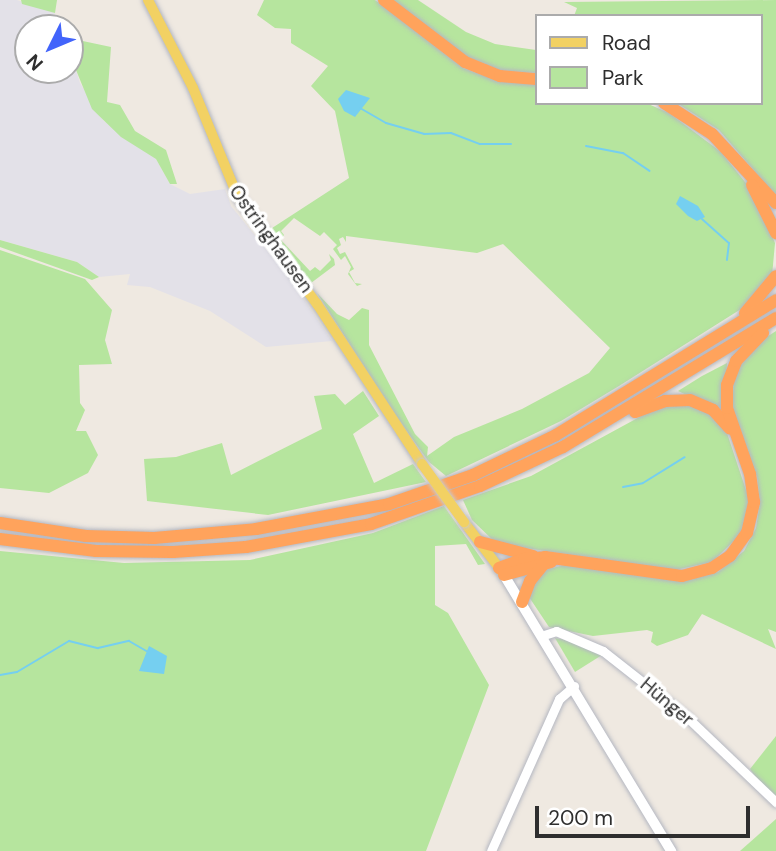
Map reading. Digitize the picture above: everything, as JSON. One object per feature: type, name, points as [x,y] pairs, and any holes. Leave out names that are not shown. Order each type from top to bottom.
[{"type":"highway","points":[[384,0],[465,62],[500,76],[534,79]]},
{"type":"highway","points":[[667,105],[704,128],[776,203]]},
{"type":"highway","points":[[740,163],[776,233]]},
{"type":"highway","points":[[733,327],[776,276]]},
{"type":"highway","points":[[0,523],[86,536],[154,538],[227,533],[370,509],[473,475],[532,447],[776,300]]},
{"type":"highway","points":[[0,539],[147,552],[246,547],[371,524],[480,486],[602,425],[776,319]]},
{"type":"highway","points":[[480,542],[533,556],[677,576],[699,573],[724,561],[745,537],[754,510],[750,474],[734,434],[726,402],[728,377],[740,356],[776,319]]},
{"type":"highway","points":[[602,425],[660,403],[686,400],[713,410],[734,434]]},
{"type":"highway","points":[[502,572],[533,556]]},
{"type":"highway","points":[[502,572],[569,561]]},
{"type":"highway","points":[[522,602],[530,581],[545,563]]},
{"type":"main road","name":"Ostringhausen","points":[[148,0],[193,88],[238,198],[317,304],[422,464],[480,542]]},
{"type":"main road","points":[[480,542],[544,635],[671,851]]},
{"type":"street","name":"Hünger","points":[[544,635],[556,631],[603,651],[688,718],[775,801]]},
{"type":"street","points":[[491,851],[558,708],[576,690]]},
{"type":"shaded area","points":[[0,0],[17,0],[55,13],[14,14],[14,84],[81,84],[104,121],[156,159],[170,184],[190,194],[225,189],[231,206],[288,276],[332,341],[266,347],[210,311],[150,287],[127,285],[130,274],[99,277],[77,262],[0,240]]},
{"type":"green space","points":[[21,0],[57,0],[55,13],[22,4]]},
{"type":"green space","points":[[264,0],[375,0],[463,68],[498,81],[534,85],[534,105],[651,105],[669,113],[721,152],[753,192],[775,243],[772,276],[749,304],[619,386],[561,421],[446,476],[429,462],[391,409],[317,293],[337,314],[349,320],[362,308],[369,310],[369,345],[415,434],[428,447],[427,456],[454,437],[522,409],[589,373],[610,348],[503,244],[477,253],[346,236],[346,242],[343,237],[339,239],[341,245],[337,248],[340,254],[345,252],[354,269],[349,272],[355,283],[362,284],[357,286],[348,274],[351,267],[345,256],[341,260],[333,249],[337,245],[324,232],[320,236],[294,218],[281,231],[284,235],[281,240],[310,271],[315,267],[320,271],[331,260],[329,254],[334,259],[335,265],[311,283],[269,230],[349,178],[335,111],[311,86],[328,66],[291,43],[291,29],[275,28],[257,15]]},
{"type":"green space","points":[[393,0],[418,0],[466,32],[495,44],[534,50],[534,73],[500,70],[460,54]]},
{"type":"green space","points":[[776,0],[776,196],[719,130],[680,105],[762,105],[762,14],[575,14],[577,8],[564,2]]},
{"type":"green space","points":[[84,41],[111,47],[107,102],[120,105],[135,131],[166,150],[177,184],[170,184],[156,159],[121,137],[92,109],[82,84],[84,84]]},
{"type":"green space","points":[[0,240],[77,262],[99,277],[92,280],[0,247]]},
{"type":"green space","points":[[0,250],[85,279],[112,310],[105,340],[112,364],[79,365],[80,403],[85,410],[76,431],[86,431],[98,455],[88,473],[49,493],[0,488]]},
{"type":"green space","points":[[776,331],[776,632],[768,629],[776,649],[702,614],[688,635],[657,646],[651,642],[653,632],[647,630],[593,636],[549,627],[529,597],[535,580],[548,569],[565,565],[685,581],[718,572],[744,551],[756,528],[760,502],[757,477],[732,414],[734,373],[759,342]]},
{"type":"green space","points":[[727,363],[725,413],[678,391],[702,376]]},
{"type":"green space","points":[[363,391],[379,416],[353,434],[374,483],[413,464],[426,482],[268,515],[147,501],[144,459],[176,457],[222,443],[231,475],[322,429],[314,396],[335,394],[345,405]]},
{"type":"green space","points":[[690,404],[709,412],[726,430],[749,499],[741,534],[712,562],[675,570],[497,544],[472,520],[463,500],[531,476],[656,408]]},
{"type":"green space","points":[[444,506],[485,564],[478,565],[466,544],[435,546],[435,605],[448,613],[489,685],[426,851],[0,851],[0,551],[124,563],[250,560],[373,533]]},
{"type":"green space","points":[[555,638],[572,641],[602,655],[575,672]]},
{"type":"green space","points":[[776,736],[776,805],[750,769]]},
{"type":"green space","points":[[776,819],[776,851],[740,851]]},
{"type":"water","points":[[346,90],[370,98],[355,117],[344,111],[338,99]]},
{"type":"water","points":[[680,196],[698,206],[705,217],[697,221],[688,216],[676,204]]},
{"type":"water","points":[[149,646],[167,656],[164,674],[139,671]]},
{"type":"waterway","points":[[360,108],[386,123],[424,134],[451,133],[480,144],[511,144]]},
{"type":"waterway","points":[[586,146],[623,153],[650,171]]},
{"type":"waterway","points":[[702,219],[729,243],[727,260]]},
{"type":"waterway","points":[[623,487],[643,483],[685,457]]},
{"type":"waterway","points":[[0,675],[17,672],[69,641],[98,648],[129,641],[146,651]]}]
